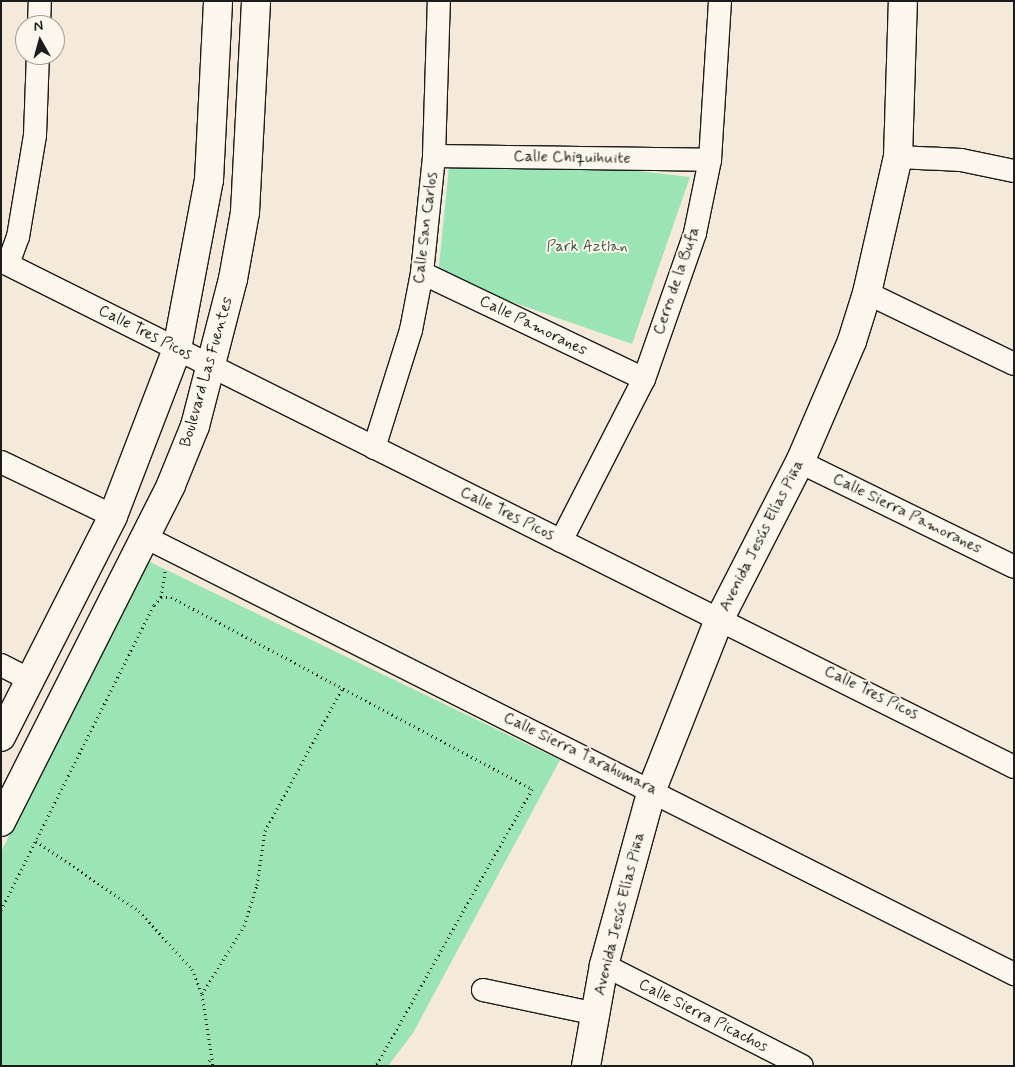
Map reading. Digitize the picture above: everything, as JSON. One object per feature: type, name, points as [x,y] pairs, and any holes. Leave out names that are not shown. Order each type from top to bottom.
[{"type":"main road","points":[[1,737],[113,516],[177,349],[209,180],[218,1]]},
{"type":"main road","name":"Boulevard Las Fuentes","points":[[1,822],[145,537],[195,426],[212,366],[245,212],[256,1]]},
{"type":"main road","name":"Avenida Jesús Elías Piña","points":[[586,1066],[597,1014],[604,965],[652,789],[719,620],[800,462],[852,341],[867,293],[898,158],[903,1]]},
{"type":"street","points":[[39,15],[40,1]]},
{"type":"street","name":"Calle San Carlos","points":[[374,448],[411,330],[422,273],[434,156],[439,1]]},
{"type":"street","name":"Cerro de la Bufa","points":[[561,541],[644,379],[695,233],[710,160],[720,1]]},
{"type":"street","points":[[5,262],[18,236],[35,135],[38,65]]},
{"type":"street","name":"Calle Chiquihuite","points":[[434,156],[710,160]]},
{"type":"street","points":[[898,158],[961,160],[1014,171]]},
{"type":"street","name":"Calle Tres Picos","points":[[5,262],[1014,767]]},
{"type":"street","name":"Calle Pamoranes","points":[[422,273],[644,379]]},
{"type":"street","points":[[867,293],[1014,364]]},
{"type":"street","points":[[1,462],[113,516]]},
{"type":"street","name":"Calle Sierra Pamoranes","points":[[800,462],[1014,567]]},
{"type":"street","name":"Calle Sierra Tarahumara","points":[[145,537],[652,789],[1014,974]]},
{"type":"street","points":[[1,665],[30,680]]},
{"type":"street","name":"Calle Sierra Picachos","points":[[604,965],[802,1066]]},
{"type":"street","points":[[483,990],[597,1014]]},
{"type":"path","points":[[1,910],[161,597],[171,597],[532,789],[376,1066]]},
{"type":"path","points":[[202,994],[244,926],[257,886],[265,831],[343,687]]},
{"type":"path","points":[[36,841],[139,911],[192,969],[202,994],[210,1057],[213,1066]]},
{"type":"path","points":[[208,1066],[210,1057]]},
{"type":"green space","name":"Park Aztlan","points":[[449,166],[639,171],[690,177],[632,344],[438,276]]},
{"type":"green space","points":[[146,560],[560,760],[413,1033],[388,1066],[1,1066],[1,852]]}]
